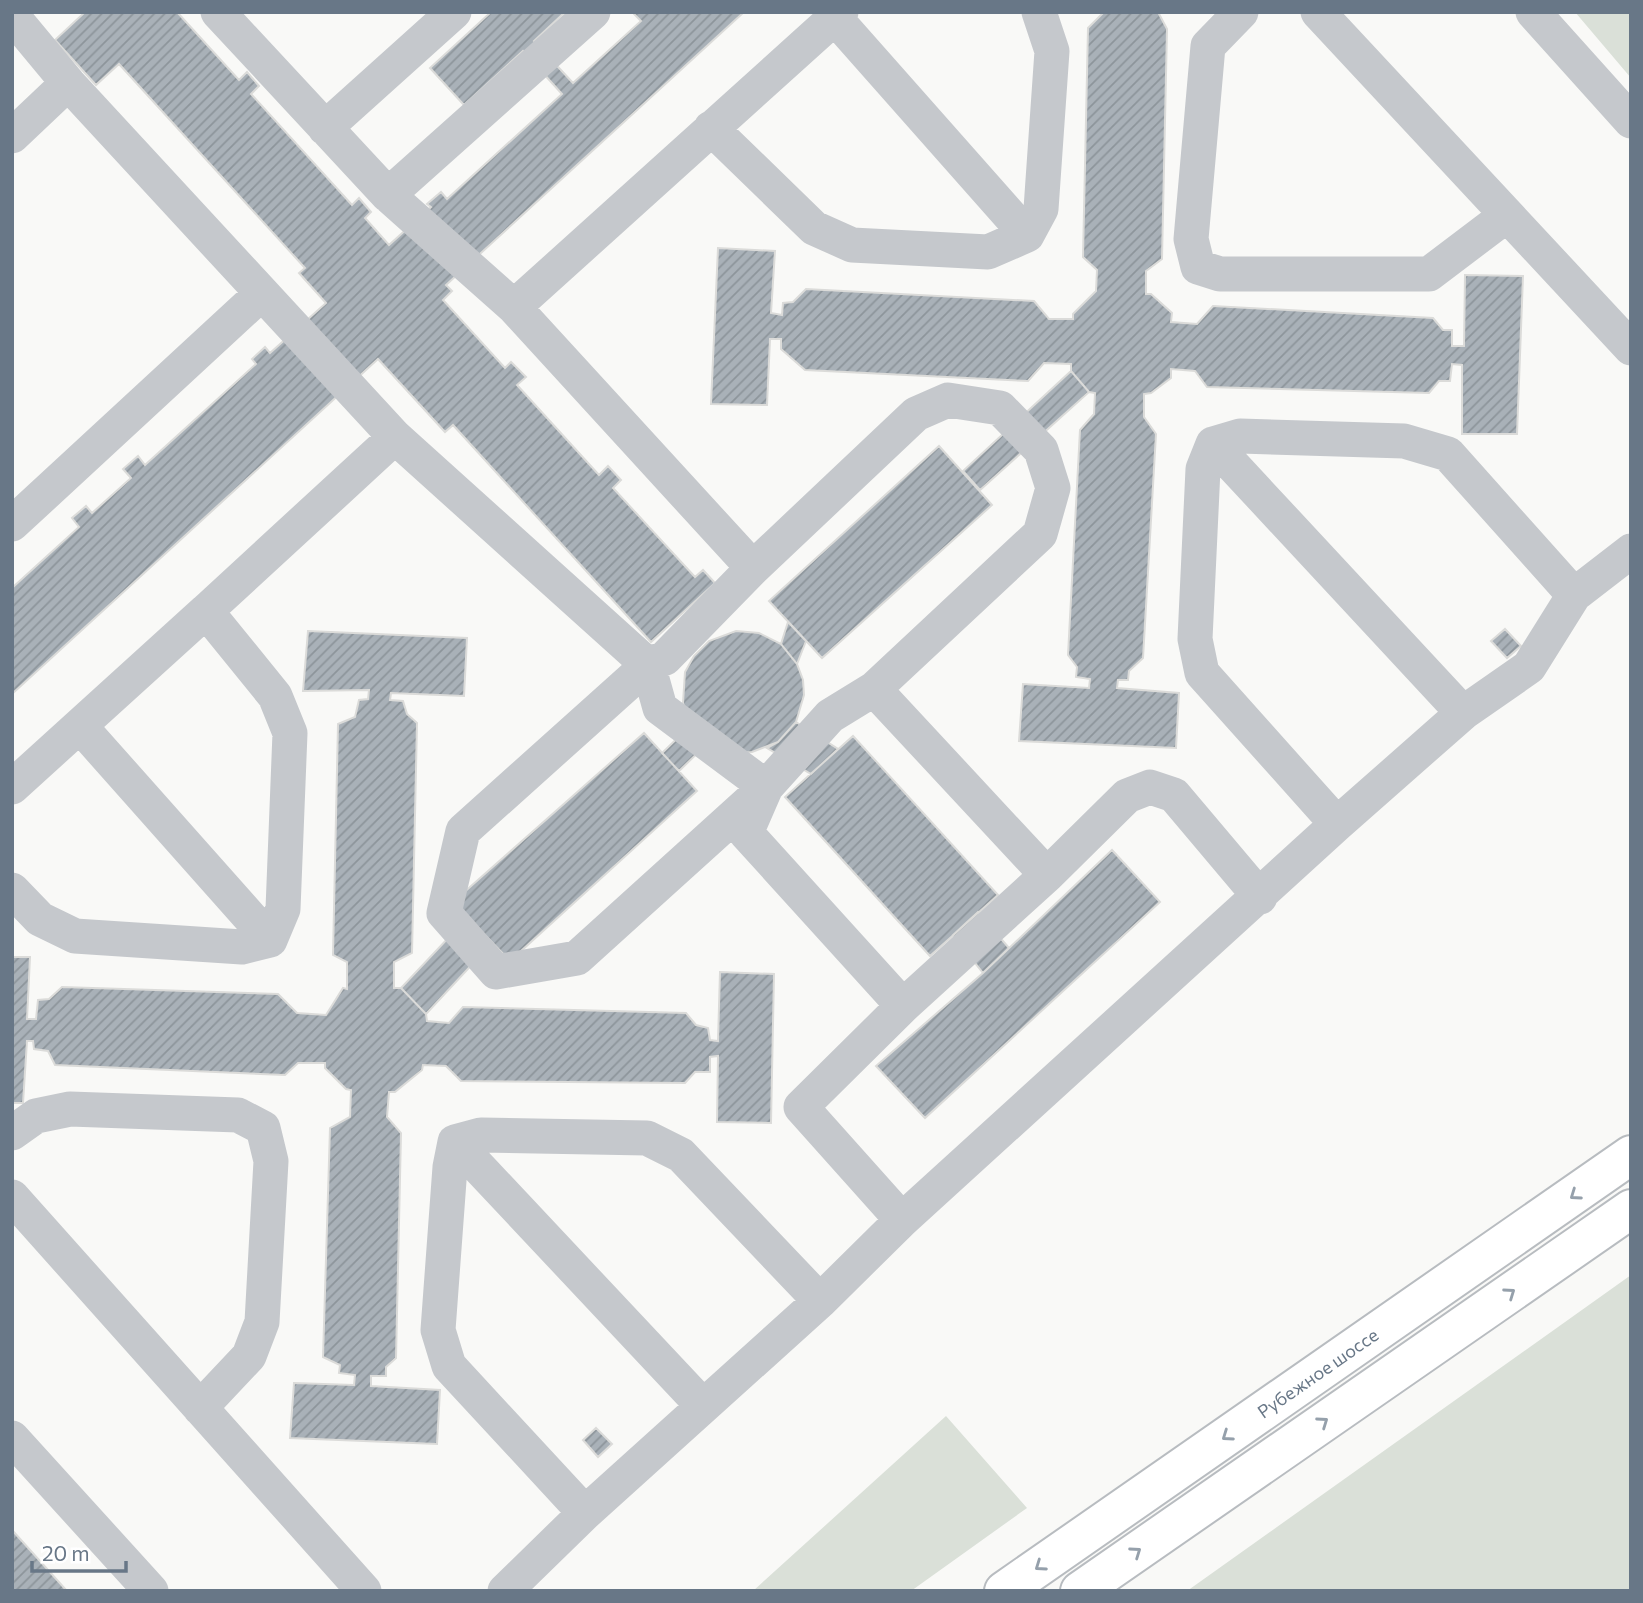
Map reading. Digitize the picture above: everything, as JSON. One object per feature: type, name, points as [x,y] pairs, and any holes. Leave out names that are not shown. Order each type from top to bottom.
[{"type":"main road","name":"Рубежное шоссе","points":[[1004,1591],[1631,1155]]},
{"type":"main road","points":[[1080,1591],[1631,1209]]},
{"type":"lane","points":[[218,12],[388,195],[514,307],[753,568]]},
{"type":"lane","points":[[326,128],[454,12]]},
{"type":"lane","points":[[388,195],[593,12]]},
{"type":"lane","points":[[711,128],[814,228],[852,245],[988,252],[1027,235],[1041,209],[1052,51],[1039,12]]},
{"type":"lane","points":[[1241,12],[1208,46],[1191,239],[1198,267],[1220,274],[1429,274],[1507,215]]},
{"type":"lane","points":[[1318,12],[1631,348]]},
{"type":"lane","points":[[1533,12],[1631,121]]},
{"type":"lane","points":[[514,307],[838,15],[1027,235]]},
{"type":"lane","points":[[15,17],[68,83],[395,437],[648,665],[660,708],[766,786]]},
{"type":"lane","points":[[12,136],[68,83]]},
{"type":"lane","points":[[12,524],[262,293]]},
{"type":"lane","points":[[948,400],[1000,408],[1041,450],[1054,488],[1040,534],[874,689],[830,716],[766,786],[577,958],[496,972],[444,913],[463,831],[648,665],[665,658],[753,568],[916,414],[948,400]]},
{"type":"lane","points":[[1213,444],[1240,436],[1404,441],[1448,454],[1574,595]]},
{"type":"lane","points":[[12,787],[395,437]]},
{"type":"lane","points":[[1213,444],[1463,713]]},
{"type":"lane","points":[[1213,444],[1203,469],[1196,612],[1195,639],[1202,673],[1337,824]]},
{"type":"lane","points":[[505,1591],[585,1513],[820,1301],[902,1220],[1260,897],[1337,824],[1463,713],[1529,667],[1574,595],[1631,551]]},
{"type":"lane","points":[[205,611],[275,696],[290,733],[283,909],[270,940]]},
{"type":"lane","points":[[874,689],[1048,875]]},
{"type":"lane","points":[[80,726],[270,940]]},
{"type":"lane","points":[[766,786],[746,833],[903,1006]]},
{"type":"lane","points":[[902,1220],[801,1107],[903,1006],[1048,875],[1127,796],[1150,786],[1174,795],[1260,897]]},
{"type":"lane","points":[[12,890],[40,919],[75,936],[242,947],[270,940]]},
{"type":"lane","points":[[12,1133],[36,1116],[70,1110],[238,1115],[263,1128],[271,1161],[262,1322],[249,1356],[200,1408]]},
{"type":"lane","points":[[455,1142],[481,1135],[647,1138],[681,1155],[820,1301]]},
{"type":"lane","points":[[455,1142],[703,1406]]},
{"type":"lane","points":[[455,1142],[450,1167],[438,1330],[449,1366],[585,1513]]},
{"type":"lane","points":[[12,1197],[364,1591]]},
{"type":"lane","points":[[12,1438],[151,1591]]},
{"type":"shaded area","points":[[1575,12],[1631,12],[1631,78]]},
{"type":"shaded area","points":[[1631,1275],[1631,1591],[1187,1591]]},
{"type":"shaded area","points":[[946,1416],[1027,1508],[911,1591],[753,1591]]},
{"type":"building","points":[[85,12],[177,12],[239,80],[247,72],[259,86],[251,94],[352,205],[359,198],[371,212],[365,218],[389,245],[431,207],[427,204],[441,192],[447,199],[562,94],[523,51],[464,105],[430,68],[491,12],[565,12],[534,41],[573,83],[641,21],[634,14],[637,12],[744,12],[446,285],[452,291],[443,300],[505,368],[511,362],[526,377],[517,385],[599,475],[608,466],[621,480],[613,488],[695,577],[703,570],[715,583],[651,642],[453,425],[445,432],[378,359],[12,694],[12,588],[79,527],[72,518],[86,506],[92,513],[131,478],[123,469],[138,456],[145,465],[256,364],[252,359],[265,347],[270,353],[326,303],[299,273],[305,268],[119,64],[96,85],[55,40]]},
{"type":"building","points":[[1104,12],[1158,12],[1167,29],[1162,259],[1146,271],[1146,294],[1151,294],[1172,313],[1171,322],[1197,324],[1213,306],[1433,318],[1443,330],[1452,330],[1452,346],[1464,346],[1465,275],[1523,276],[1517,434],[1462,434],[1462,365],[1452,364],[1450,381],[1439,381],[1429,393],[1207,387],[1195,371],[1171,369],[1171,378],[1151,393],[1144,394],[1144,417],[1156,434],[1143,658],[1129,671],[1128,680],[1118,680],[1117,688],[1179,693],[1176,748],[1019,741],[1023,684],[1089,688],[1090,679],[1076,677],[1077,667],[1068,655],[1080,430],[1094,414],[1095,393],[1089,392],[1071,371],[1071,364],[1044,363],[1028,381],[805,370],[781,349],[781,339],[770,339],[767,405],[711,404],[718,248],[775,251],[771,313],[782,315],[783,303],[793,302],[806,289],[1034,301],[1049,319],[1073,319],[1073,314],[1096,291],[1097,270],[1083,257],[1088,28]]},
{"type":"building","points":[[1071,371],[1089,392],[980,490],[963,471]]},
{"type":"building","points":[[939,446],[992,505],[822,658],[769,601]]},
{"type":"building","points":[[788,622],[806,641],[797,664],[781,644]]},
{"type":"building","points":[[1505,629],[1521,646],[1507,658],[1491,641]]},
{"type":"building","points":[[308,631],[467,638],[464,696],[391,693],[390,700],[403,701],[407,714],[417,723],[412,953],[394,962],[394,988],[401,988],[426,1014],[427,1021],[449,1023],[463,1007],[686,1013],[696,1025],[708,1028],[710,1040],[718,1041],[720,972],[774,974],[771,1123],[717,1122],[718,1056],[710,1057],[710,1072],[695,1072],[685,1083],[461,1081],[446,1066],[423,1065],[422,1070],[395,1092],[389,1092],[387,1117],[401,1133],[396,1358],[386,1367],[386,1376],[371,1376],[371,1386],[440,1390],[437,1444],[290,1438],[294,1383],[354,1385],[355,1375],[339,1373],[340,1365],[323,1357],[330,1128],[350,1117],[351,1090],[346,1089],[325,1068],[325,1063],[298,1063],[285,1075],[55,1065],[48,1051],[34,1049],[33,1041],[27,1041],[23,1103],[12,1103],[12,957],[30,957],[27,1019],[36,1019],[38,1000],[49,999],[62,987],[278,994],[297,1013],[326,1015],[343,988],[347,989],[347,962],[333,955],[338,724],[355,717],[359,700],[368,699],[369,690],[303,691]]},
{"type":"building","points":[[736,631],[759,633],[781,644],[797,664],[803,680],[804,695],[796,722],[778,742],[752,752],[739,753],[686,713],[683,703],[685,672],[694,656],[709,641]]},
{"type":"building","points":[[796,722],[838,749],[811,774],[767,748],[778,742]]},
{"type":"building","points":[[692,724],[709,742],[679,771],[662,753]]},
{"type":"building","points":[[644,733],[697,791],[510,961],[453,902]]},
{"type":"building","points":[[853,736],[998,895],[930,956],[785,797]]},
{"type":"building","points":[[1112,850],[1160,902],[925,1118],[876,1066],[983,973]]},
{"type":"building","points":[[978,912],[1009,948],[983,973],[953,935]]},
{"type":"building","points":[[468,917],[492,943],[426,1014],[401,988]]},
{"type":"building","points":[[596,1428],[612,1444],[598,1457],[583,1440]]},
{"type":"building","points":[[12,1530],[67,1591],[12,1591]]}]
